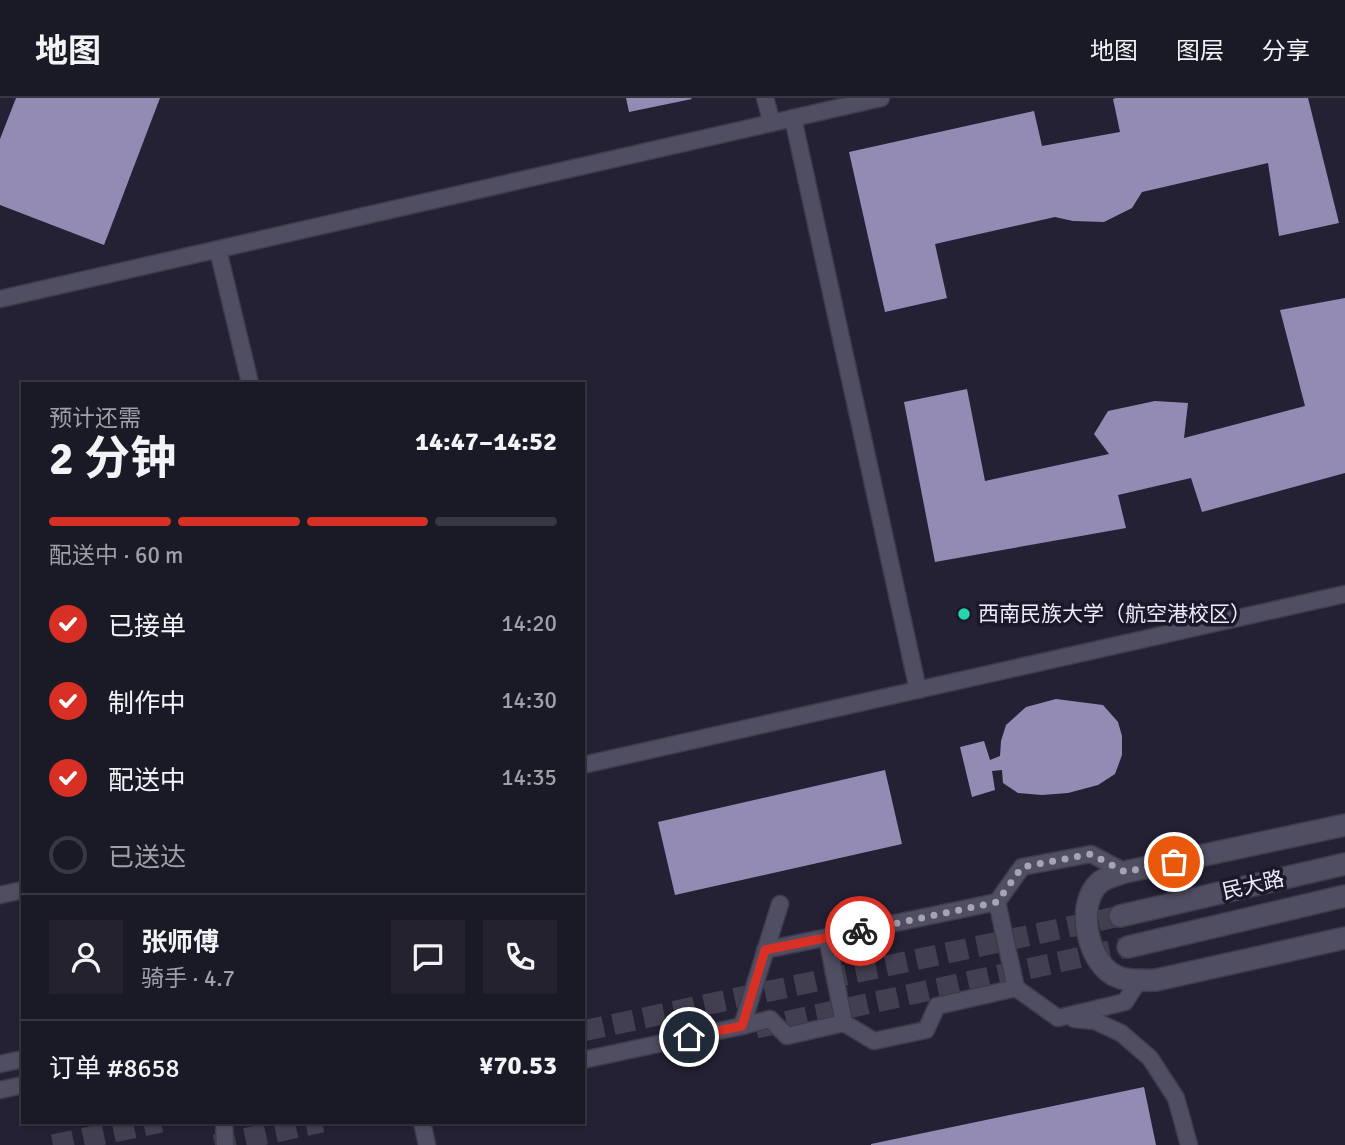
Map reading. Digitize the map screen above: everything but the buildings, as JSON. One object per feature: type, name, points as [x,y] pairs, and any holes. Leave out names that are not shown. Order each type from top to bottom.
[{"type":"street","points":[[1345,825],[1125,872],[1101,881],[1091,893],[1085,916],[1087,930],[1102,965],[1115,976],[1139,980],[1156,980],[1345,938]]},
{"type":"street","name":"民大路","points":[[1120,916],[1345,864]]},
{"type":"street","name":"民大路","points":[[1128,947],[1345,897]]},
{"type":"lane","points":[[765,98],[772,123]]},
{"type":"lane","points":[[0,299],[881,98]]},
{"type":"lane","points":[[793,118],[918,690]]},
{"type":"lane","points":[[218,250],[250,382]]},
{"type":"lane","points":[[585,765],[1345,594]]},
{"type":"lane","points":[[765,950],[997,902],[1022,867],[1091,854],[1125,872]]},
{"type":"lane","points":[[0,895],[21,890]]},
{"type":"lane","points":[[997,902],[1016,988],[1058,1018],[1095,1021],[1121,1033],[1150,1058],[1176,1098],[1189,1145]]},
{"type":"lane","points":[[742,1026],[780,904]]},
{"type":"lane","points":[[827,937],[844,1023]]},
{"type":"lane","points":[[1058,1018],[1125,1002],[1139,980]]},
{"type":"lane","points":[[585,1060],[770,1019],[787,1036],[844,1023],[874,1041],[926,1030],[937,1006],[1016,988]]},
{"type":"lane","points":[[0,1064],[21,1059]]},
{"type":"lane","points":[[0,1090],[21,1085]]},
{"type":"lane","points":[[224,1124],[225,1145]]},
{"type":"lane","points":[[422,1124],[427,1145]]},
{"type":"tunnel","points":[[585,1031],[1120,916]]},
{"type":"tunnel","points":[[756,1028],[1128,947]]},
{"type":"tunnel","points":[[53,1145],[152,1124]]},
{"type":"tunnel","points":[[215,1145],[313,1124]]},
{"type":"way so far","points":[[860,931],[997,902],[1022,867],[1091,854],[1125,872],[1174,862]]},
{"type":"place","name":"西南民族大学（航空港校区）","points":[[964,614]]},
{"type":"route","points":[[689,1037],[742,1026],[765,950],[860,931]]}]
